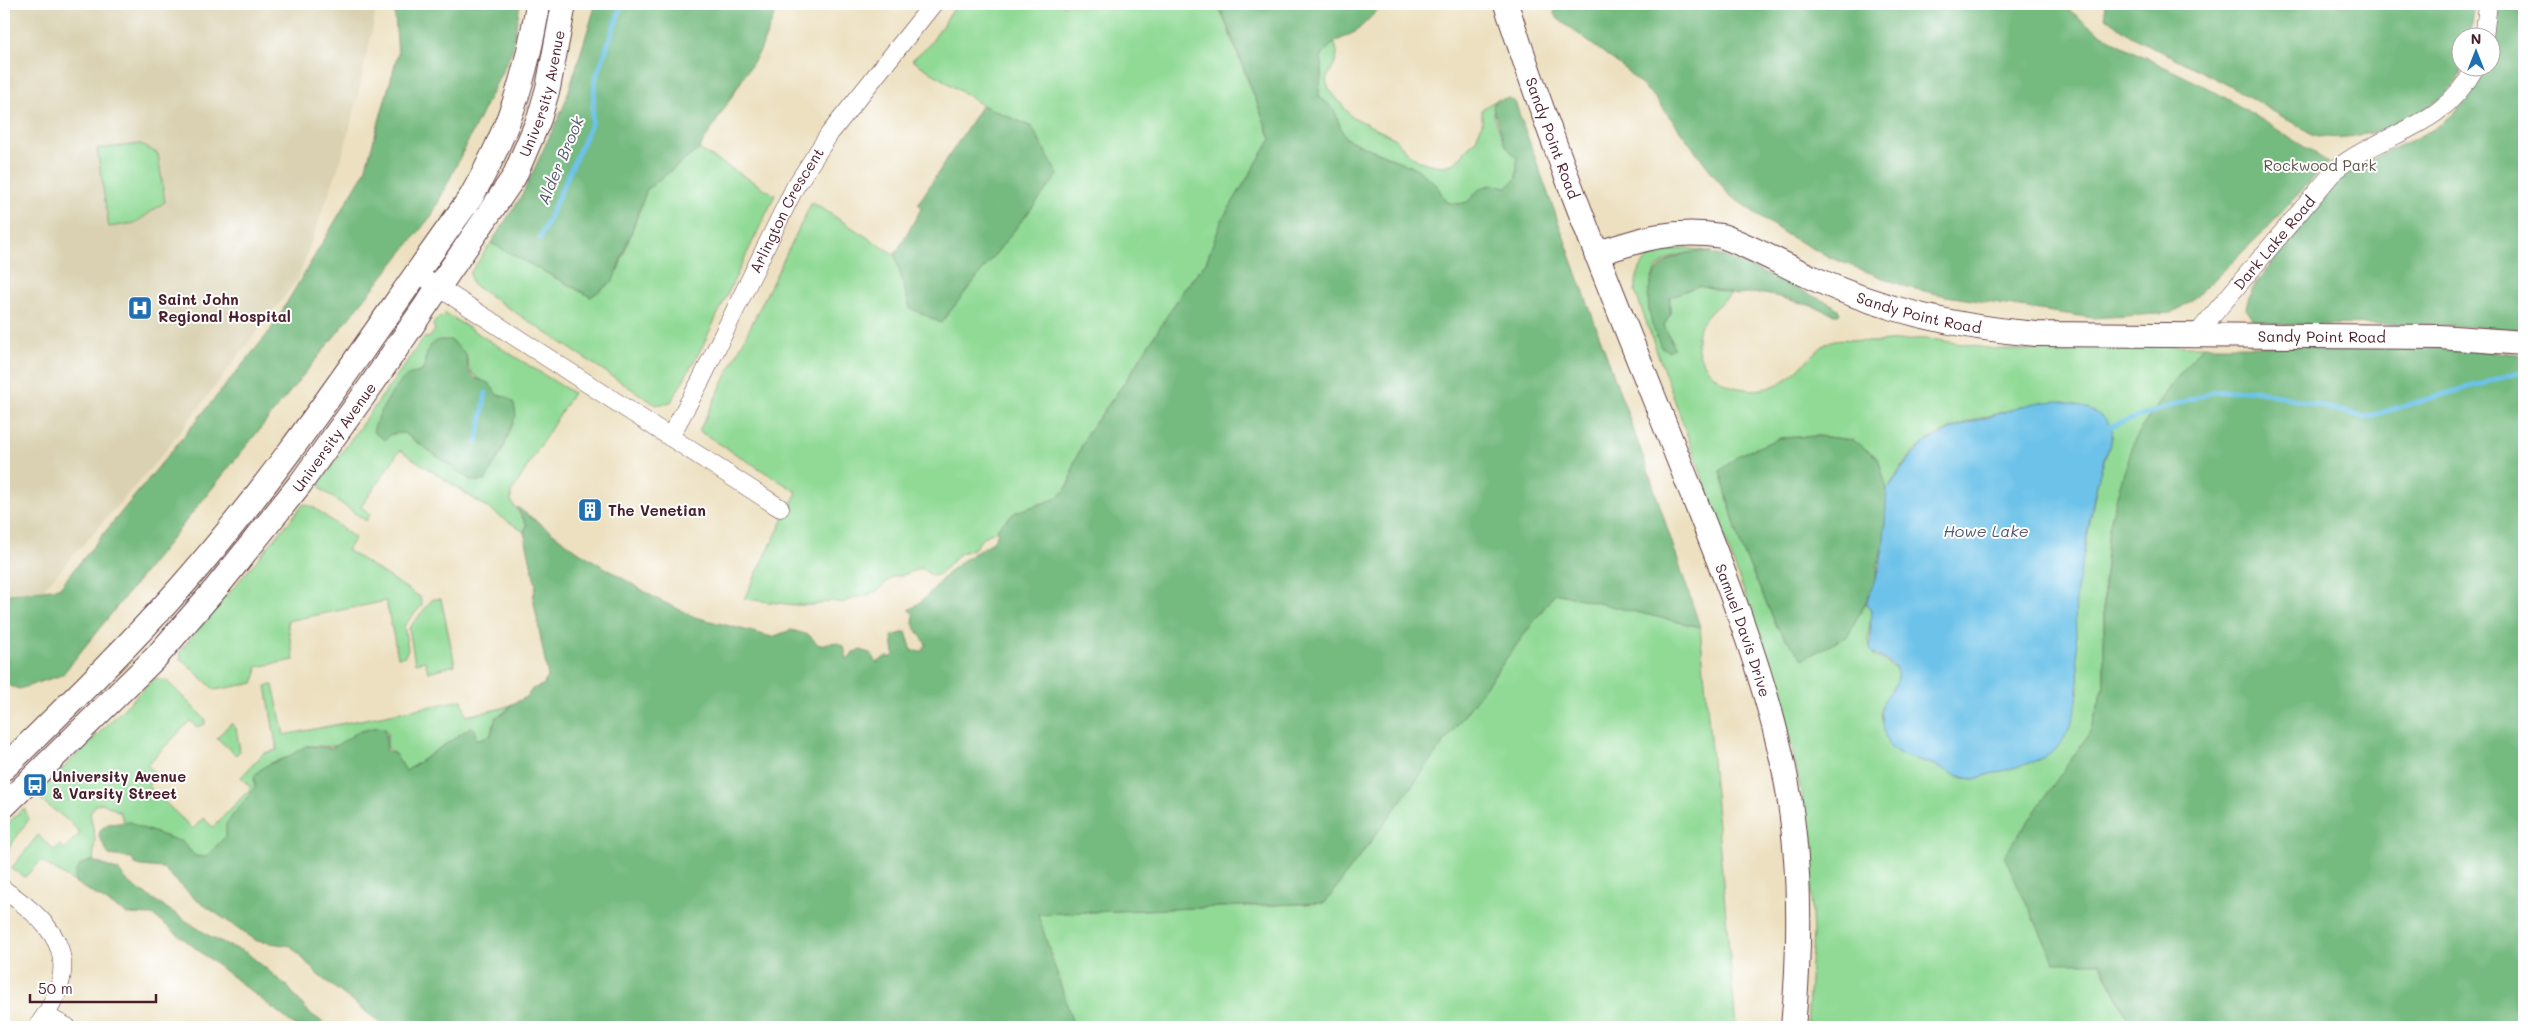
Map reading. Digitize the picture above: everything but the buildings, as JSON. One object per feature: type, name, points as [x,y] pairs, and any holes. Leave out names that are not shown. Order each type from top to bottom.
[{"type":"main road","name":"University Avenue","points":[[4,768],[113,660],[180,588],[214,548],[277,468],[471,197],[489,166],[514,109],[524,77],[538,4]]},
{"type":"main road","name":"University Avenue","points":[[4,806],[156,656],[217,587],[300,484],[440,288],[514,177],[526,152],[548,88],[564,4]]},
{"type":"main road","name":"Sandy Point Road","points":[[1506,4],[1596,254],[1652,236],[1699,232],[1722,236],[1748,246],[1816,280],[1856,296],[1936,320],[2000,331],[2037,334],[2440,337],[2524,343]]},
{"type":"main road","name":"Samuel Davis Drive","points":[[1596,254],[1734,602],[1777,738],[1794,843],[1798,957],[1793,1027]]},
{"type":"street","name":"Arlington Crescent","points":[[670,437],[701,380],[795,187],[830,133],[933,4]]},
{"type":"street","points":[[2485,28],[2488,4]]},
{"type":"street","name":"Dark Lake Road","points":[[2196,335],[2336,169],[2360,153],[2434,115],[2451,101],[2468,78]]},
{"type":"street","points":[[416,272],[780,508]]},
{"type":"street","points":[[4,890],[28,906],[48,926],[59,944],[63,961],[62,978],[56,997],[42,1022],[66,1027]]},
{"type":"shaded area","name":"Saint John Regional Hospital","points":[[4,4],[376,4],[376,11],[358,97],[342,157],[298,279],[161,456],[4,634]]},
{"type":"green space","points":[[394,4],[520,4],[512,51],[432,215],[62,675],[19,689],[4,684],[4,595],[59,588],[270,331],[365,171],[398,54]]},
{"type":"green space","points":[[596,4],[779,4],[760,51],[699,149],[647,189],[613,281],[591,297],[491,243],[521,197],[564,106]]},
{"type":"green space","points":[[957,4],[1063,4],[1064,6],[1069,4],[1218,4],[1271,139],[1222,220],[1206,262],[1183,291],[1125,382],[1087,434],[1073,465],[1071,479],[1066,490],[1055,499],[1016,512],[995,532],[983,537],[975,548],[959,554],[940,574],[932,576],[921,568],[900,576],[893,576],[877,591],[861,597],[854,597],[842,603],[832,601],[814,605],[795,605],[744,599],[797,492],[699,431],[812,202],[895,255],[910,308],[1032,127],[982,105],[912,60],[930,44]]},
{"type":"green space","points":[[1236,4],[1382,4],[1358,30],[1336,42],[1324,53],[1321,58],[1319,98],[1335,111],[1340,127],[1347,139],[1417,169],[1436,184],[1446,202],[1456,204],[1467,202],[1477,192],[1487,186],[1507,187],[1517,178],[1517,158],[1503,140],[1493,107],[1496,100],[1509,98],[1515,102],[1649,473],[1700,627],[1555,593],[1325,903],[1038,914],[1074,1027],[386,1027],[318,975],[291,946],[257,941],[195,899],[163,868],[141,866],[135,864],[132,858],[109,855],[99,836],[100,830],[108,824],[131,822],[139,827],[182,842],[195,856],[206,857],[226,836],[226,824],[255,787],[254,776],[265,766],[286,758],[306,746],[332,748],[358,732],[377,727],[385,728],[387,750],[396,755],[406,771],[471,727],[475,729],[476,740],[491,735],[496,717],[506,712],[512,704],[527,697],[532,689],[543,685],[548,677],[533,597],[536,586],[524,532],[527,525],[517,507],[579,552],[657,599],[695,617],[772,637],[791,630],[809,635],[819,645],[838,643],[844,647],[847,659],[850,658],[853,652],[861,650],[872,654],[877,663],[885,657],[892,657],[894,655],[892,636],[906,632],[912,651],[922,651],[926,644],[913,624],[914,615],[909,610],[925,598],[957,565],[992,542],[997,535],[998,527],[1016,512],[1055,499],[1065,490],[1071,479],[1073,465],[1087,434],[1125,382],[1183,291],[1206,262],[1222,220],[1271,139],[1220,7]]},
{"type":"green space","name":"Rockwood Park","points":[[1556,4],[2063,4],[2080,19],[2119,44],[2224,97],[2328,162],[2266,229],[2218,276],[2192,300],[2172,313],[2093,318],[1946,296],[1907,287],[1831,258],[1787,235],[1729,195],[1656,99],[1624,68],[1558,19],[1554,14]]},
{"type":"green space","points":[[2104,4],[2475,4],[2471,28],[2450,28],[2450,78],[2458,78],[2448,91],[2420,112],[2388,127],[2361,135],[2336,138],[2312,134],[2228,85],[2131,36],[2106,18]]},
{"type":"green space","points":[[2501,4],[2524,4],[2524,330],[2425,324],[2286,325],[2254,320],[2246,309],[2247,301],[2254,286],[2330,187],[2351,170],[2417,138],[2447,119],[2461,106],[2482,78],[2500,78],[2500,28],[2497,28]]},
{"type":"green space","points":[[1334,42],[1337,57],[1326,80],[1329,89],[1351,116],[1396,139],[1406,152],[1419,161],[1443,166],[1455,163],[1476,139],[1482,124],[1482,109],[1496,100],[1494,113],[1496,121],[1503,138],[1517,158],[1517,178],[1507,187],[1487,186],[1477,192],[1467,202],[1456,204],[1446,202],[1435,184],[1417,169],[1347,139],[1330,106],[1319,98],[1321,58],[1327,48]]},
{"type":"green space","points":[[982,105],[1032,127],[1058,175],[941,323],[910,308],[895,255],[922,207],[918,204]]},
{"type":"green space","points":[[141,144],[158,154],[165,202],[135,223],[109,227],[97,149]]},
{"type":"green space","points":[[699,149],[775,195],[702,347],[671,402],[656,405],[472,284],[470,273],[491,243],[591,297],[618,270],[647,189]]},
{"type":"green space","points":[[1687,248],[1713,252],[1685,253],[1660,265],[1654,272],[1651,281],[1649,312],[1674,343],[1665,331],[1664,325],[1670,315],[1670,297],[1698,285],[1731,294],[1702,323],[1698,333],[1697,344],[1699,354],[1711,373],[1729,385],[1739,388],[1762,389],[1780,383],[1825,344],[1839,339],[1868,342],[1929,339],[1993,349],[2015,350],[2108,344],[2203,346],[2171,385],[2136,436],[2109,527],[2104,585],[2104,686],[2090,732],[2075,756],[2100,963],[2132,1027],[1807,1027],[1813,933],[1807,822],[1781,694],[1635,291],[1640,269],[1650,257],[1665,251]],"holes":[[[2034,403],[2113,435],[2098,479],[2074,605],[2079,688],[2071,723],[2054,751],[2038,760],[1974,779],[1963,778],[1935,765],[1898,754],[1881,718],[1884,703],[1897,683],[1897,672],[1890,664],[1874,656],[1868,641],[1871,611],[1866,604],[1778,629],[1741,547],[1720,471],[1780,438],[1818,436],[1853,440],[1878,458],[1887,490],[1909,458],[1926,442],[1937,435],[1978,419]]]},
{"type":"green space","points":[[1698,251],[1747,265],[1831,304],[1838,309],[1840,314],[1834,314],[1775,296],[1758,293],[1737,295],[1698,286],[1670,297],[1670,315],[1664,325],[1674,348],[1668,351],[1661,347],[1654,330],[1648,299],[1650,286],[1655,273],[1665,263],[1679,256]]},
{"type":"green space","points":[[445,313],[573,393],[511,493],[511,501],[527,525],[524,532],[400,450],[361,507],[370,514],[366,521],[322,490],[319,484],[424,338],[430,337],[435,330],[433,325],[437,318],[445,316]],"holes":[[[466,354],[468,364],[474,375],[487,383],[497,395],[507,397],[508,428],[506,442],[500,456],[492,465],[487,476],[480,481],[470,480],[404,433],[391,434],[411,374],[422,370],[425,359]]]},
{"type":"green space","points":[[439,340],[451,340],[466,354],[468,369],[474,378],[489,383],[497,395],[507,397],[514,403],[516,415],[504,446],[485,481],[471,480],[404,433],[391,434],[385,440],[373,432],[381,411],[395,388],[407,375],[423,370],[431,345]]},
{"type":"green space","points":[[2203,346],[2444,348],[2524,355],[2524,1027],[2132,1027],[2101,963],[2055,963],[2004,856],[2090,732],[2104,686],[2104,585],[2109,527],[2120,485],[2136,436],[2171,385]]},
{"type":"green space","points":[[1818,436],[1853,440],[1878,458],[1887,490],[1884,541],[1873,588],[1848,636],[1803,659],[1778,629],[1741,547],[1720,471],[1739,455],[1780,438]]},
{"type":"green space","points":[[304,504],[313,507],[355,538],[347,550],[420,597],[422,605],[404,626],[408,649],[405,656],[398,657],[386,601],[287,621],[294,660],[256,667],[257,673],[253,683],[215,690],[181,659],[180,651]]},
{"type":"green space","points":[[1555,593],[1700,627],[1736,1027],[1074,1027],[1037,914],[1325,903]]},
{"type":"green space","points":[[433,599],[441,599],[455,665],[428,672],[425,661],[415,663],[409,628]]},
{"type":"green space","points":[[155,678],[168,682],[205,719],[205,724],[197,727],[190,721],[147,765],[158,775],[148,786],[193,829],[203,818],[213,827],[251,788],[241,777],[264,753],[277,750],[266,686],[273,685],[284,735],[462,700],[466,716],[503,708],[512,704],[493,724],[491,735],[476,740],[471,727],[406,771],[387,746],[388,733],[377,727],[358,732],[338,746],[306,746],[286,758],[273,762],[257,772],[254,781],[255,787],[228,821],[226,836],[206,857],[195,856],[182,842],[124,822],[120,812],[102,803],[95,805],[90,813],[95,838],[93,861],[87,862],[75,880],[76,883],[41,861],[25,877],[11,869],[38,835],[54,850],[60,845],[64,849],[80,833],[70,822],[36,795]]},
{"type":"green space","points":[[231,723],[236,728],[240,751],[236,755],[217,738]]},
{"type":"green space","points":[[24,808],[29,819],[4,855],[4,827]]},
{"type":"green space","points":[[93,861],[119,871],[130,884],[214,939],[247,953],[287,986],[309,1013],[330,1027],[297,1027],[153,915],[127,914],[76,883],[75,873],[81,864]]},
{"type":"water","name":"Howe Lake","points":[[2058,401],[2095,412],[2107,421],[2112,431],[2111,441],[2094,496],[2078,585],[2076,627],[2078,692],[2075,712],[2068,732],[2049,755],[2029,763],[1974,779],[1963,777],[1894,751],[1885,737],[1882,706],[1896,684],[1897,675],[1892,664],[1870,650],[1871,611],[1866,604],[1880,566],[1884,541],[1887,490],[1908,460],[1926,442],[1956,427],[2034,403]]},
{"type":"waterway","name":"Alder Brook","points":[[540,238],[592,122],[595,81],[622,4]]},
{"type":"waterway","points":[[2111,426],[2212,392],[2255,390],[2366,417],[2524,371]]},
{"type":"waterway","name":"Alder Brook","points":[[477,443],[486,393]]},
{"type":"place","name":"Saint John Regional Hospital","points":[[140,308]]},
{"type":"place","name":"The Venetian","points":[[590,510]]},
{"type":"place","name":"University Avenue & Varsity Street","points":[[35,785]]}]
